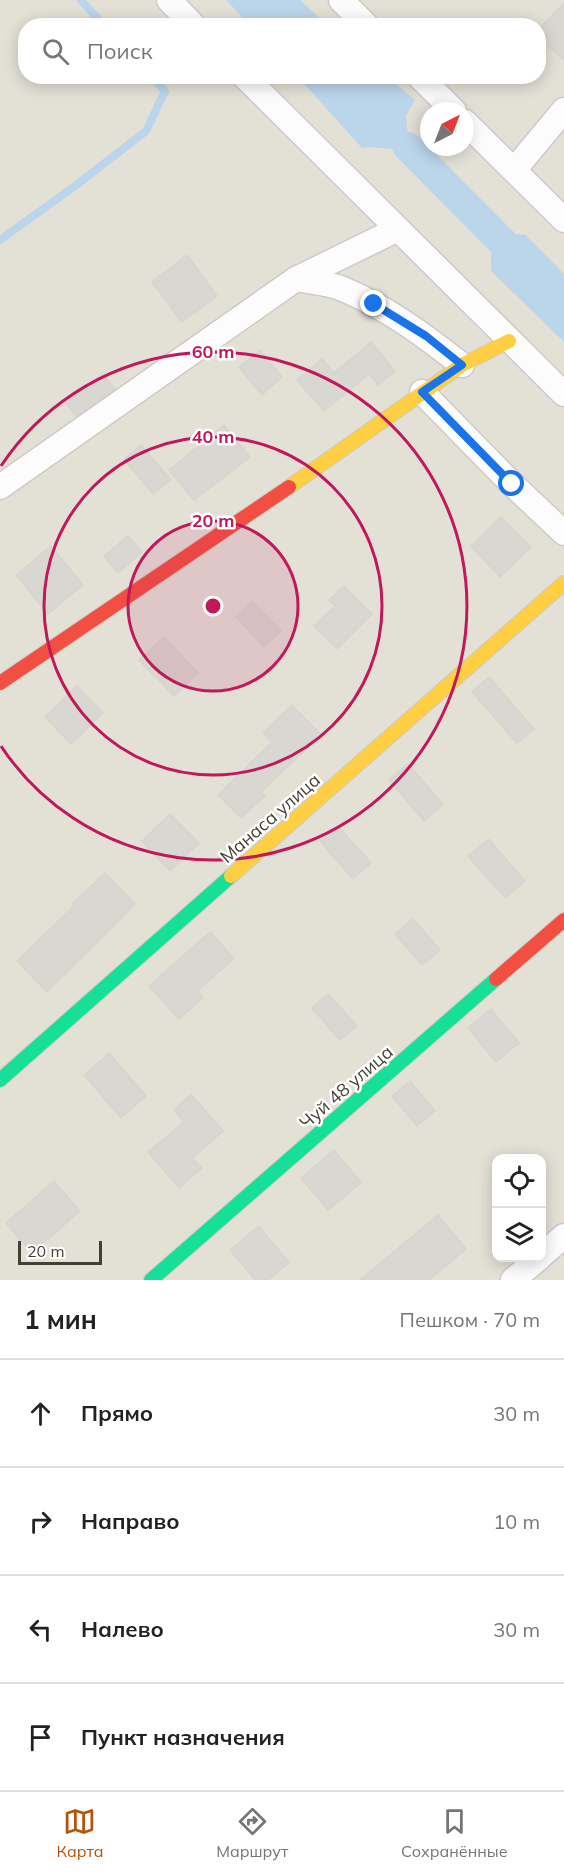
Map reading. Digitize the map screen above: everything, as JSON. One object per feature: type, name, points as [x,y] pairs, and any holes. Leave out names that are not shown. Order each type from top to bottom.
[{"type":"street","points":[[169,0],[186,18]]},
{"type":"street","points":[[341,0],[359,18]]},
{"type":"street","points":[[252,84],[564,394]]},
{"type":"street","points":[[427,84],[445,102]]},
{"type":"street","points":[[514,170],[564,110]]},
{"type":"street","points":[[474,131],[564,220]]},
{"type":"street","points":[[0,487],[296,279],[398,230]]},
{"type":"street","points":[[296,279],[340,288],[374,304],[426,336],[462,365]]},
{"type":"street","points":[[0,683],[340,453],[462,365],[509,341]]},
{"type":"street","points":[[422,392],[512,484],[564,533]]},
{"type":"street","name":"Манаса улица","points":[[0,1080],[564,583]]},
{"type":"street","name":"Чуй 48 улица","points":[[151,1280],[564,920]]},
{"type":"street","points":[[546,1251],[564,1236]]},
{"type":"street","points":[[513,1280],[533,1262]]},
{"type":"shaded area","points":[[0,0],[564,0],[564,1280],[0,1280]]},
{"type":"water","points":[[226,0],[300,0],[319,18],[243,18]]},
{"type":"water","points":[[304,84],[396,84],[415,100],[406,116],[407,130],[420,144],[420,156],[432,156],[444,169],[431,183],[392,149],[362,148]]},
{"type":"water","points":[[488,214],[506,233],[526,235],[564,274],[564,342],[491,271],[491,245],[474,226]]},
{"type":"building","points":[[564,3],[564,60],[546,44],[546,22]]},
{"type":"building","points":[[187,255],[217,296],[182,322],[152,282]]},
{"type":"building","points":[[371,342],[395,371],[378,385],[369,374],[324,411],[297,380],[322,359],[334,373]]},
{"type":"building","points":[[260,350],[282,377],[262,395],[239,367]]},
{"type":"building","points":[[103,374],[115,389],[76,416],[65,402]]},
{"type":"building","points":[[224,425],[250,457],[194,500],[169,470]]},
{"type":"building","points":[[141,445],[171,480],[153,494],[124,459]]},
{"type":"building","points":[[501,517],[531,547],[500,577],[471,546]]},
{"type":"building","points":[[128,536],[142,552],[118,573],[104,556]]},
{"type":"building","points":[[51,546],[83,585],[48,614],[16,575]]},
{"type":"building","points":[[344,586],[372,614],[337,649],[314,626],[335,606],[329,600]]},
{"type":"building","points":[[252,601],[281,631],[264,647],[236,617]]},
{"type":"building","points":[[164,637],[198,673],[174,696],[139,660]]},
{"type":"building","points":[[489,677],[534,729],[517,743],[472,692]]},
{"type":"building","points":[[77,686],[103,713],[71,744],[45,717]]},
{"type":"building","points":[[292,705],[321,735],[261,792],[265,796],[241,818],[218,795],[272,742],[263,733]]},
{"type":"building","points":[[408,764],[443,804],[424,821],[389,780]]},
{"type":"building","points":[[170,814],[199,843],[170,871],[142,841]]},
{"type":"building","points":[[338,826],[371,863],[353,879],[320,841]]},
{"type":"building","points":[[489,839],[525,881],[505,898],[468,856]]},
{"type":"building","points":[[105,873],[135,904],[47,992],[17,961]]},
{"type":"building","points":[[413,919],[440,950],[422,965],[395,934]]},
{"type":"building","points":[[210,932],[234,959],[197,991],[203,998],[179,1019],[149,986]]},
{"type":"building","points":[[328,994],[357,1026],[340,1040],[312,1008]]},
{"type":"building","points":[[491,1009],[519,1043],[496,1062],[468,1028]]},
{"type":"building","points":[[109,1053],[146,1096],[121,1118],[84,1075]]},
{"type":"building","points":[[410,1081],[435,1111],[417,1126],[392,1096]]},
{"type":"building","points":[[191,1094],[223,1131],[192,1158],[202,1168],[179,1188],[148,1152],[184,1122],[174,1110]]},
{"type":"building","points":[[334,1150],[361,1183],[328,1210],[301,1178]]},
{"type":"building","points":[[54,1181],[80,1211],[32,1253],[6,1223]]},
{"type":"building","points":[[438,1215],[466,1249],[429,1280],[360,1280]]},
{"type":"building","points":[[259,1226],[289,1263],[268,1280],[255,1280],[230,1250]]},
{"type":"waterway","points":[[81,0],[97,18]]},
{"type":"waterway","points":[[0,240],[146,131],[165,91],[158,84]]},
{"type":"waterway","points":[[408,147],[564,304]]},
{"type":"traffic: fast","points":[[0,1080],[231,876]]},
{"type":"traffic: fast","points":[[151,1280],[496,979]]},
{"type":"traffic: slow","points":[[289,487],[462,365],[509,341]]},
{"type":"traffic: slow","points":[[231,876],[564,583]]},
{"type":"traffic: jam","points":[[0,683],[289,487]]},
{"type":"traffic: jam","points":[[496,979],[564,920]]},
{"type":"route","points":[[374,304],[426,336],[462,365],[422,392],[512,484]]}]
